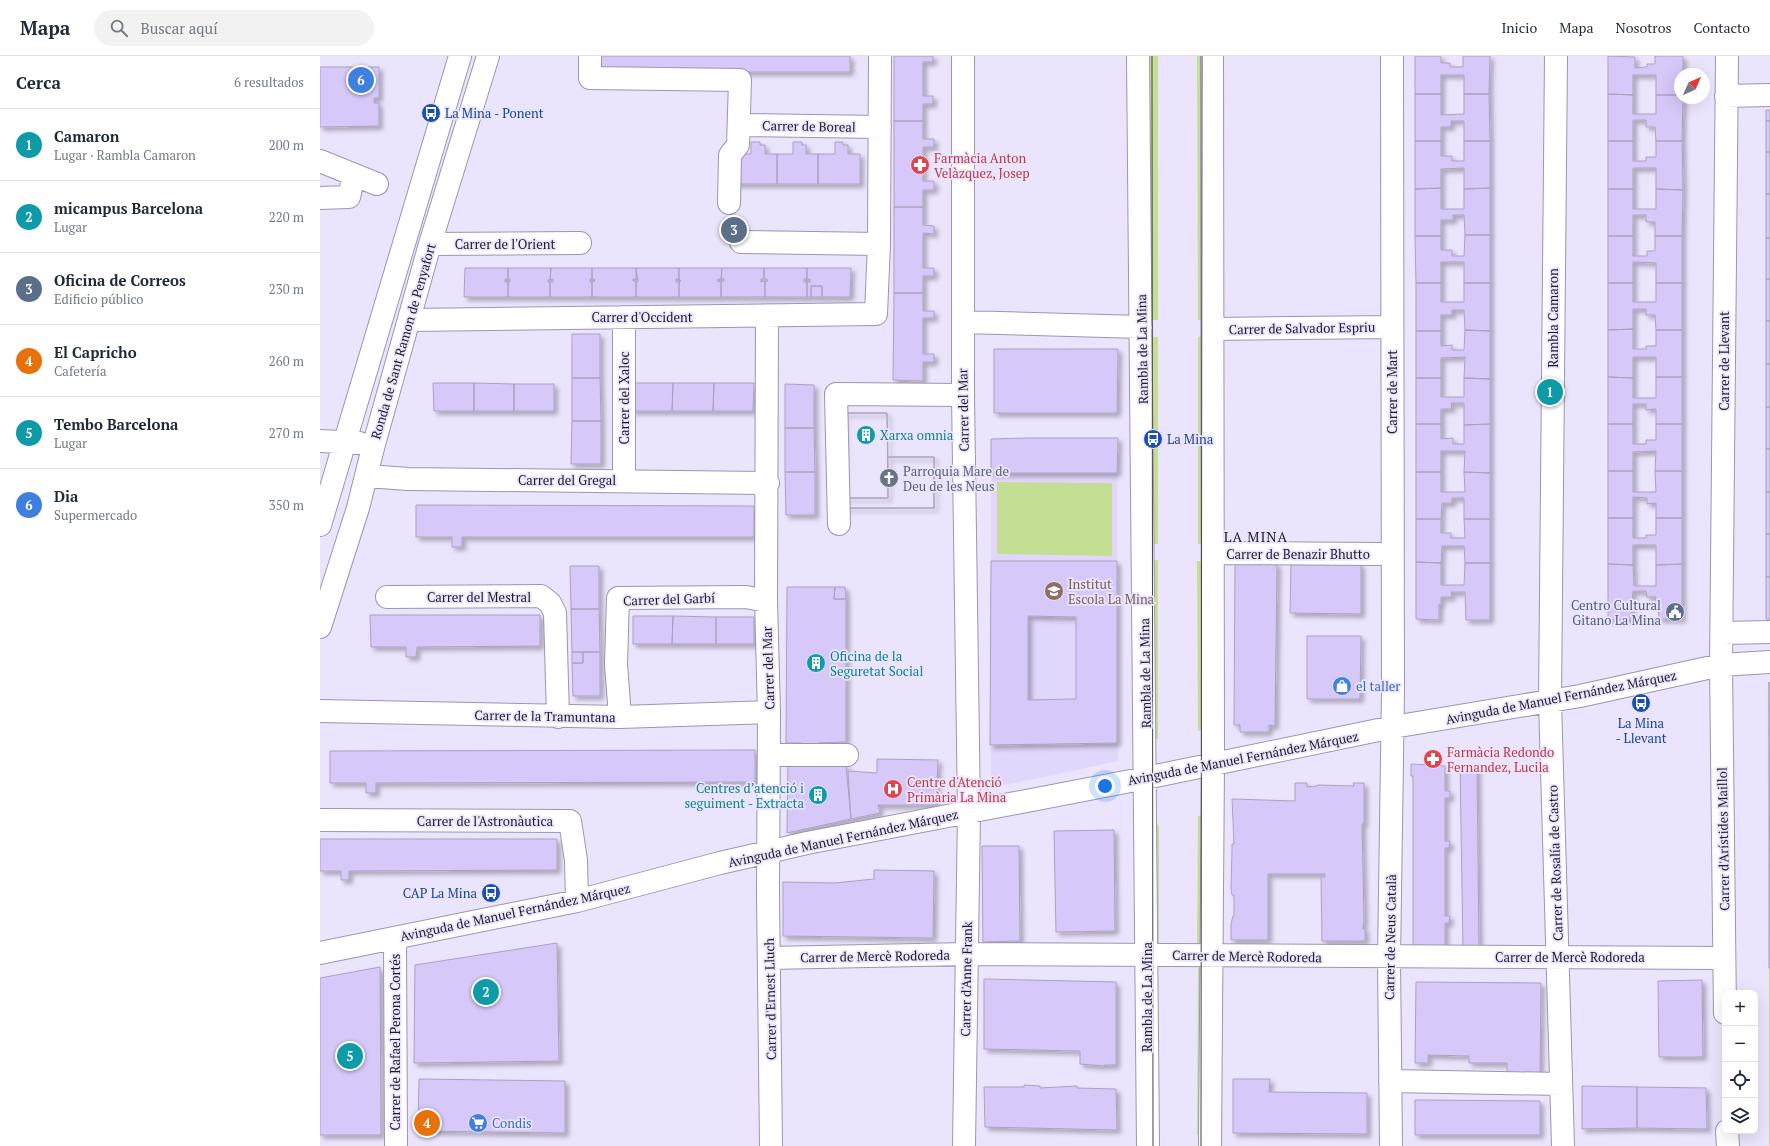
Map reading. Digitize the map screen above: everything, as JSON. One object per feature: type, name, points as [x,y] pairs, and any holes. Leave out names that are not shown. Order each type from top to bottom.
[{"type":"street","name":"Ronda de Sant Ramon de Penyafort","points":[[320,525],[460,56]]},
{"type":"street","name":"Ronda de Sant Ramon de Penyafort","points":[[320,627],[367,476],[374,444],[430,244],[488,56]]},
{"type":"street","points":[[590,56],[590,78],[740,80],[738,146],[730,155],[729,203]]},
{"type":"street","points":[[741,242],[879,244],[880,56]]},
{"type":"street","name":"Carrer del Mar","points":[[963,56],[963,395],[969,812]]},
{"type":"street","name":"Rambla de La Mina","points":[[1138,56],[1146,778],[1148,1146]]},
{"type":"street","points":[[1210,1146],[1213,764],[1212,56]]},
{"type":"street","name":"Carrer de Mart","points":[[1392,56],[1393,727]]},
{"type":"street","name":"Rambla Camaron","points":[[1550,701],[1556,56]]},
{"type":"street","name":"Carrer de Llevant","points":[[1721,665],[1727,56]]},
{"type":"street","points":[[1726,96],[1770,95]]},
{"type":"street","name":"Carrer de Boreal","points":[[739,125],[880,127]]},
{"type":"street","points":[[320,161],[377,184]]},
{"type":"street","points":[[320,198],[349,197],[354,175]]},
{"type":"street","name":"Carrer de l'Orient","points":[[430,244],[580,243]]},
{"type":"street","name":"Carrer d'Occident","points":[[409,320],[624,316],[767,317],[876,314],[879,244]]},
{"type":"street","name":"Carrer del Xaloc","points":[[624,316],[624,480]]},
{"type":"street","name":"Carrer del Mar","points":[[767,317],[768,483],[766,601],[769,712],[768,851]]},
{"type":"street","points":[[963,322],[1141,327]]},
{"type":"street","name":"Carrer de Salvador Espriu","points":[[1213,328],[1392,327]]},
{"type":"street","points":[[839,524],[836,394],[963,395]]},
{"type":"street","points":[[320,441],[374,444]]},
{"type":"street","name":"Carrer del Gregal","points":[[367,476],[408,479],[624,480],[768,483]]},
{"type":"street","name":"Carrer de Benazir Bhutto","points":[[1218,553],[1379,554]]},
{"type":"street","name":"Carrer del Mestral","points":[[387,597],[541,596],[550,603],[555,613],[558,716]]},
{"type":"street","name":"Carrer del Garbí","points":[[620,717],[616,664],[618,598],[746,597],[766,601]]},
{"type":"street","points":[[1722,632],[1770,632]]},
{"type":"street","name":"Avinguda de Manuel Fernández Márquez","points":[[320,954],[577,901],[768,851],[1146,778],[1393,727],[1550,701],[1721,665],[1770,662]]},
{"type":"street","name":"Carrer d'Arístides Maillol","points":[[1721,665],[1725,990]]},
{"type":"street","name":"Carrer de Rosalía de Castro","points":[[1550,701],[1563,1146]]},
{"type":"street","name":"Carrer de la Tramuntana","points":[[320,711],[620,717],[769,712]]},
{"type":"street","name":"Carrer de Neus Català","points":[[1391,1146],[1389,956],[1393,727]]},
{"type":"street","points":[[769,755],[847,754]]},
{"type":"street","name":"Carrer d'Anne Frank","points":[[964,1146],[969,812]]},
{"type":"street","name":"Carrer de l'Astronàutica","points":[[320,820],[570,821],[576,860],[577,901]]},
{"type":"street","name":"Carrer d'Ernest Lluch","points":[[768,851],[771,1146]]},
{"type":"street","name":"Carrer de Rafael Perona Cortés","points":[[395,938],[396,1146]]},
{"type":"street","name":"Carrer de Mercè Rodoreda","points":[[769,958],[967,954],[1146,954],[1212,957],[1389,956],[1724,958]]},
{"type":"street","points":[[1390,1081],[1561,1084]]},
{"type":"street","points":[[1727,1134],[1728,1146]]},
{"type":"shaded area","name":"Institut Escola La Mina","points":[[1117,438],[1118,761],[991,788],[991,439]]},
{"type":"green space","points":[[1148,56],[1158,56],[1158,320],[1148,320]]},
{"type":"green space","points":[[1197,56],[1207,56],[1208,320],[1198,320]]},
{"type":"green space","points":[[1148,337],[1158,337],[1158,544],[1148,544]]},
{"type":"green space","points":[[1198,337],[1208,337],[1208,544],[1198,544]]},
{"type":"green space","points":[[997,482],[1112,483],[1112,556],[997,554]]},
{"type":"green space","points":[[1158,560],[1158,739],[1149,740],[1148,561]]},
{"type":"green space","points":[[1197,561],[1207,561],[1207,728],[1198,731]]},
{"type":"green space","points":[[1770,682],[1770,1145],[1769,1144]]},
{"type":"green space","points":[[1208,814],[1207,950],[1197,950],[1198,816]]},
{"type":"green space","points":[[1159,825],[1159,950],[1149,950],[1149,827]]},
{"type":"green space","points":[[1198,967],[1208,968],[1208,1135],[1197,1135]]},
{"type":"building","points":[[596,56],[850,56],[850,72],[596,72]]},
{"type":"building","points":[[894,56],[933,56],[933,62],[923,62],[923,96],[933,96],[933,104],[923,104],[923,121],[894,121]]},
{"type":"building","points":[[1415,56],[1439,56],[1441,57],[1441,63],[1450,63],[1450,67],[1463,67],[1463,56],[1490,56],[1489,94],[1464,94],[1464,75],[1441,75],[1441,94],[1415,94]]},
{"type":"building","points":[[1608,56],[1635,57],[1635,68],[1647,67],[1647,64],[1655,64],[1655,56],[1683,56],[1683,68],[1674,68],[1674,95],[1656,95],[1656,75],[1633,75],[1633,95],[1608,94]]},
{"type":"building","points":[[320,67],[379,67],[379,98],[374,98],[374,103],[379,103],[379,126],[320,127]]},
{"type":"building","points":[[1415,94],[1441,94],[1441,115],[1464,114],[1464,94],[1489,94],[1490,141],[1464,141],[1464,121],[1451,121],[1451,127],[1441,127],[1441,141],[1415,141]]},
{"type":"building","points":[[1608,94],[1633,95],[1633,114],[1656,114],[1656,95],[1674,95],[1674,104],[1683,104],[1682,141],[1656,141],[1655,127],[1646,127],[1646,120],[1633,120],[1633,141],[1608,141]]},
{"type":"building","points":[[1766,110],[1770,110],[1770,121],[1766,121]]},
{"type":"building","points":[[894,121],[923,121],[923,139],[934,139],[934,147],[923,147],[923,181],[934,181],[934,190],[923,190],[923,207],[894,207]]},
{"type":"building","points":[[1766,121],[1770,121],[1770,152],[1766,152]]},
{"type":"building","points":[[1415,141],[1441,141],[1441,156],[1452,156],[1452,161],[1464,161],[1464,141],[1490,141],[1490,188],[1464,189],[1464,168],[1441,169],[1441,188],[1415,189]]},
{"type":"building","points":[[1608,141],[1633,141],[1633,161],[1646,161],[1646,157],[1656,157],[1656,141],[1682,141],[1683,190],[1656,189],[1656,168],[1633,168],[1633,189],[1608,189]]},
{"type":"building","points":[[751,142],[760,142],[760,145],[765,145],[765,154],[777,154],[777,184],[735,184],[735,154],[751,154]]},
{"type":"building","points":[[793,142],[802,142],[802,145],[806,145],[806,154],[818,154],[818,184],[777,184],[777,154],[793,154]]},
{"type":"building","points":[[835,142],[843,142],[843,145],[848,145],[848,154],[860,154],[860,184],[818,184],[818,154],[835,154]]},
{"type":"building","points":[[1766,152],[1770,152],[1770,194],[1766,194]]},
{"type":"building","points":[[1441,188],[1441,209],[1464,209],[1464,189],[1490,188],[1490,235],[1465,235],[1464,215],[1453,215],[1453,220],[1441,220],[1441,236],[1415,236],[1415,189]]},
{"type":"building","points":[[1608,189],[1633,189],[1633,209],[1656,209],[1656,189],[1683,190],[1682,236],[1655,236],[1655,222],[1646,222],[1646,215],[1633,215],[1633,236],[1608,236]]},
{"type":"building","points":[[1766,194],[1770,194],[1770,238],[1766,238]]},
{"type":"building","points":[[894,207],[923,207],[923,225],[934,226],[934,234],[923,233],[923,268],[934,268],[934,276],[923,276],[923,293],[894,293]]},
{"type":"building","points":[[1465,235],[1490,235],[1490,283],[1464,283],[1464,262],[1441,262],[1441,283],[1416,283],[1415,236],[1441,236],[1441,250],[1452,250],[1452,256],[1464,256]]},
{"type":"building","points":[[1608,236],[1633,236],[1633,256],[1647,256],[1647,251],[1655,251],[1655,236],[1682,236],[1682,283],[1656,283],[1656,263],[1633,262],[1633,283],[1608,283]]},
{"type":"building","points":[[1766,238],[1770,238],[1770,279],[1766,279]]},
{"type":"building","points":[[465,268],[508,268],[508,279],[505,279],[505,282],[508,282],[508,297],[464,297]]},
{"type":"building","points":[[508,268],[551,268],[550,280],[548,280],[548,282],[550,282],[550,297],[508,297],[508,282],[510,282],[510,279],[508,279]]},
{"type":"building","points":[[551,268],[592,268],[592,279],[590,279],[590,282],[592,282],[592,297],[550,297],[550,282],[553,282],[553,279],[550,280]]},
{"type":"building","points":[[592,268],[636,268],[636,279],[633,279],[633,281],[636,281],[636,297],[592,297],[592,282],[595,281],[592,279]]},
{"type":"building","points":[[636,268],[679,268],[679,279],[676,279],[676,282],[679,282],[679,297],[636,297],[636,281],[638,282]]},
{"type":"building","points":[[679,268],[722,268],[721,279],[718,279],[718,282],[721,281],[721,297],[679,297],[679,282],[681,281],[679,279]]},
{"type":"building","points":[[722,268],[764,268],[764,279],[761,279],[761,282],[765,281],[765,297],[721,297],[721,281],[724,281],[724,279],[721,279]]},
{"type":"building","points":[[764,268],[807,268],[807,279],[804,279],[804,282],[807,282],[807,297],[765,297],[765,281],[768,281],[767,279],[764,279]]},
{"type":"building","points":[[807,268],[851,268],[850,297],[822,297],[822,286],[811,286],[811,297],[807,297],[807,282],[810,282],[810,279],[807,279]]},
{"type":"building","points":[[1766,279],[1770,279],[1770,321],[1766,321]]},
{"type":"building","points":[[1416,283],[1441,283],[1441,302],[1464,302],[1464,283],[1490,283],[1490,331],[1465,330],[1464,310],[1452,310],[1452,315],[1441,315],[1441,331],[1416,331]]},
{"type":"building","points":[[1608,283],[1633,283],[1633,302],[1656,302],[1656,283],[1682,283],[1682,330],[1656,330],[1655,315],[1646,315],[1646,309],[1633,309],[1633,329],[1608,330]]},
{"type":"building","points":[[811,286],[822,286],[822,297],[811,297]]},
{"type":"building","points":[[894,293],[923,293],[923,311],[934,311],[934,318],[923,318],[923,354],[934,354],[934,362],[923,362],[923,381],[893,380]]},
{"type":"building","points":[[1766,321],[1770,321],[1770,364],[1766,364]]},
{"type":"building","points":[[1633,329],[1633,349],[1646,349],[1646,346],[1656,346],[1656,330],[1682,330],[1682,377],[1656,377],[1656,357],[1633,357],[1633,378],[1608,377],[1608,330]]},
{"type":"building","points":[[1465,330],[1490,331],[1490,379],[1464,378],[1465,357],[1441,358],[1441,378],[1416,378],[1416,331],[1441,331],[1441,346],[1452,345],[1452,350],[1464,350]]},
{"type":"building","points":[[572,334],[600,334],[600,378],[572,378]]},
{"type":"building","points":[[994,349],[1118,349],[1117,413],[994,413]]},
{"type":"building","points":[[1766,364],[1770,364],[1770,407],[1766,407]]},
{"type":"building","points":[[1608,377],[1633,378],[1633,398],[1656,398],[1656,377],[1682,377],[1682,424],[1656,424],[1656,409],[1646,410],[1646,404],[1633,404],[1633,424],[1608,424]]},
{"type":"building","points":[[572,378],[600,378],[601,421],[572,421]]},
{"type":"building","points":[[1416,378],[1441,378],[1441,397],[1464,397],[1464,378],[1490,379],[1490,424],[1464,425],[1464,403],[1451,403],[1452,409],[1441,409],[1441,424],[1416,424]]},
{"type":"building","points":[[433,383],[474,383],[474,411],[434,411]]},
{"type":"building","points":[[474,383],[514,384],[514,411],[474,411]]},
{"type":"building","points":[[632,383],[673,383],[672,411],[632,411]]},
{"type":"building","points":[[673,383],[714,383],[713,411],[672,411]]},
{"type":"building","points":[[714,383],[754,383],[753,411],[713,411]]},
{"type":"building","points":[[514,384],[554,384],[554,411],[514,411]]},
{"type":"building","points":[[785,384],[814,385],[814,428],[785,428]]},
{"type":"building","points":[[1766,407],[1770,407],[1770,449],[1766,449]]},
{"type":"building","name":"Parroquia Mare de Deu de les Neus","points":[[844,413],[887,413],[888,457],[934,457],[934,508],[843,508]]},
{"type":"building","name":"Xarxa omnia","points":[[844,413],[887,413],[888,498],[843,498]]},
{"type":"building","points":[[572,421],[601,421],[601,464],[571,464]]},
{"type":"building","points":[[1416,424],[1441,424],[1441,439],[1453,438],[1453,444],[1464,444],[1464,425],[1490,424],[1490,473],[1464,472],[1465,451],[1441,451],[1441,472],[1416,472]]},
{"type":"building","points":[[1608,424],[1633,424],[1633,444],[1646,444],[1646,440],[1656,440],[1656,424],[1682,424],[1682,471],[1655,471],[1656,451],[1633,452],[1633,471],[1608,471]]},
{"type":"building","points":[[785,428],[814,428],[815,472],[785,472]]},
{"type":"building","points":[[1118,438],[1117,473],[991,473],[991,439]]},
{"type":"building","points":[[1766,449],[1770,449],[1770,492],[1766,492]]},
{"type":"building","name":"Parroquia Mare de Deu de les Neus","points":[[888,457],[934,457],[934,508],[843,508],[843,498],[888,498]]},
{"type":"building","points":[[1608,471],[1633,471],[1633,492],[1656,492],[1655,471],[1682,471],[1682,518],[1656,518],[1656,503],[1647,504],[1647,498],[1633,497],[1633,518],[1608,518]]},
{"type":"building","points":[[785,472],[815,472],[815,515],[786,515]]},
{"type":"building","points":[[1416,472],[1441,472],[1441,492],[1465,492],[1464,472],[1490,473],[1490,519],[1464,519],[1464,498],[1452,498],[1452,503],[1442,503],[1441,519],[1416,519]]},
{"type":"building","points":[[1766,492],[1770,492],[1770,534],[1766,534]]},
{"type":"building","points":[[416,505],[754,506],[754,537],[462,537],[462,547],[452,547],[452,537],[416,537]]},
{"type":"building","points":[[1608,518],[1633,518],[1633,538],[1646,538],[1646,535],[1656,535],[1656,518],[1682,518],[1682,564],[1656,565],[1656,545],[1633,545],[1633,565],[1608,564]]},
{"type":"building","points":[[1416,519],[1441,519],[1441,533],[1451,533],[1451,538],[1465,538],[1464,519],[1490,519],[1490,563],[1465,563],[1464,546],[1442,546],[1441,563],[1416,562]]},
{"type":"building","points":[[1766,534],[1770,534],[1770,577],[1766,577]]},
{"type":"building","points":[[991,561],[1117,561],[1117,743],[990,745]],"holes":[[[1028,616],[1076,617],[1076,699],[1028,700]]]},
{"type":"building","points":[[1416,562],[1441,563],[1441,585],[1464,585],[1465,563],[1490,563],[1490,620],[1466,620],[1465,592],[1451,592],[1452,597],[1441,597],[1441,605],[1439,604],[1439,620],[1416,619]]},
{"type":"building","points":[[1235,563],[1277,564],[1275,726],[1269,725],[1269,732],[1240,732],[1240,725],[1234,725]]},
{"type":"building","points":[[1291,564],[1361,564],[1361,614],[1290,613]]},
{"type":"building","points":[[1608,564],[1633,565],[1634,586],[1656,586],[1656,565],[1682,564],[1682,619],[1659,619],[1658,603],[1655,603],[1656,597],[1647,597],[1646,591],[1633,591],[1631,619],[1608,620]]},
{"type":"building","points":[[570,566],[599,566],[599,609],[571,609]]},
{"type":"building","points":[[1766,577],[1770,577],[1770,619],[1766,619]]},
{"type":"building","name":"Oficina de la Seguretat Social","points":[[787,587],[835,587],[834,599],[846,599],[846,742],[818,743],[818,750],[802,750],[802,743],[786,743]]},
{"type":"building","points":[[835,587],[845,587],[846,599],[834,599]]},
{"type":"building","points":[[571,609],[599,609],[600,652],[572,652]]},
{"type":"building","points":[[370,615],[540,615],[540,646],[417,647],[416,657],[406,657],[406,647],[371,647]]},
{"type":"building","points":[[633,616],[673,616],[672,644],[633,644]]},
{"type":"building","points":[[673,616],[716,617],[716,644],[672,644]]},
{"type":"building","points":[[716,617],[754,617],[754,644],[716,644]]},
{"type":"building","points":[[1307,636],[1361,636],[1360,699],[1307,699]]},
{"type":"building","points":[[572,652],[583,652],[583,663],[572,663]]},
{"type":"building","points":[[583,652],[600,652],[600,696],[573,696],[572,663],[583,663]]},
{"type":"building","points":[[1769,682],[1770,968],[1769,968]]},
{"type":"building","points":[[755,750],[755,782],[376,783],[376,793],[366,793],[366,783],[330,783],[330,751]]},
{"type":"building","name":"Centre d'Atenció Primària La Mina","points":[[877,759],[938,760],[936,805],[878,805],[880,813],[851,819],[848,771],[877,773]]},
{"type":"building","name":"Centres d’atenció i seguiment - Extracta","points":[[788,764],[846,765],[851,819],[787,833]]},
{"type":"building","points":[[1411,764],[1445,766],[1445,791],[1450,791],[1450,798],[1445,798],[1445,841],[1450,841],[1449,848],[1445,848],[1445,916],[1450,916],[1449,923],[1445,923],[1445,949],[1413,949],[1413,776],[1411,776]]},
{"type":"building","points":[[1460,766],[1477,766],[1479,948],[1463,949]]},
{"type":"building","points":[[1295,783],[1307,783],[1307,787],[1317,785],[1354,786],[1353,783],[1364,783],[1364,824],[1362,824],[1363,929],[1365,929],[1365,941],[1322,941],[1321,877],[1325,877],[1325,874],[1268,874],[1268,940],[1231,940],[1231,924],[1234,916],[1234,895],[1232,895],[1231,888],[1232,844],[1234,844],[1232,799],[1295,801]]},
{"type":"building","points":[[1114,830],[1115,931],[1056,932],[1054,831]]},
{"type":"building","points":[[320,839],[557,839],[557,870],[349,871],[349,880],[341,880],[341,871],[320,871]]},
{"type":"building","points":[[982,846],[1019,846],[1020,941],[983,942]]},
{"type":"building","points":[[874,870],[934,871],[933,938],[783,936],[783,882],[835,883],[874,879]]},
{"type":"building","points":[[557,943],[559,1061],[414,1063],[415,965]]},
{"type":"building","points":[[380,967],[381,1135],[320,1135],[320,978]]},
{"type":"building","points":[[984,979],[1116,982],[1116,1065],[1104,1066],[1080,1064],[1080,1051],[984,1049]]},
{"type":"building","points":[[1702,980],[1703,1057],[1659,1057],[1658,981]]},
{"type":"building","points":[[1416,982],[1541,983],[1540,1073],[1507,1073],[1507,1063],[1469,1063],[1469,1056],[1428,1055],[1428,1063],[1415,1063]]},
{"type":"building","points":[[419,1079],[565,1081],[565,1133],[418,1131]]},
{"type":"building","points":[[1233,1079],[1270,1079],[1269,1092],[1367,1093],[1367,1134],[1233,1133]]},
{"type":"building","points":[[1024,1085],[1040,1086],[1040,1088],[1077,1086],[1077,1088],[1116,1089],[1117,1130],[985,1127],[984,1087],[1024,1087]]},
{"type":"building","points":[[1582,1086],[1637,1087],[1637,1128],[1582,1129]]},
{"type":"building","points":[[1637,1087],[1706,1088],[1707,1129],[1637,1128]]},
{"type":"building","points":[[1415,1100],[1540,1101],[1540,1135],[1415,1135]]},
{"type":"tram line","points":[[1152,56],[1153,1146]]},
{"type":"tram line","points":[[1201,1146],[1202,56]]},
{"type":"place","name":"Dia","points":[[361,80]]},
{"type":"place","name":"La Mina - Ponent","points":[[431,113]]},
{"type":"place","name":"Farmàcia Anton Velàzquez, Josep","points":[[920,165]]},
{"type":"place","name":"Oficina de Correos","points":[[734,230]]},
{"type":"place","name":"Camaron","points":[[1550,392]]},
{"type":"place","name":"Xarxa omnia","points":[[866,435]]},
{"type":"place","name":"La Mina","points":[[1153,439]]},
{"type":"place","name":"Parroquia Mare de Deu de les Neus","points":[[889,478]]},
{"type":"place","name":"Institut Escola La Mina","points":[[1054,591]]},
{"type":"place","name":"Centro Cultural Gitano La Mina","points":[[1675,612]]},
{"type":"place","name":"Oficina de la Seguretat Social","points":[[816,663]]},
{"type":"place","name":"el taller","points":[[1342,686]]},
{"type":"place","name":"La Mina - Llevant","points":[[1641,703]]},
{"type":"place","name":"Farmàcia Redondo Fernandez, Lucila","points":[[1433,759]]},
{"type":"place","name":"Centre d'Atenció Primària La Mina","points":[[893,789]]},
{"type":"place","name":"Centres d’atenció i seguiment - Extracta","points":[[818,795]]},
{"type":"place","name":"CAP La Mina","points":[[491,893]]},
{"type":"place","name":"micampus Barcelona","points":[[486,992]]},
{"type":"place","name":"Tembo Barcelona","points":[[350,1056]]},
{"type":"place","name":"El Capricho","points":[[427,1123]]},
{"type":"place","name":"Condis","points":[[478,1123]]},
{"type":"district","name":"LA MINA","points":[[1256,536]]}]
